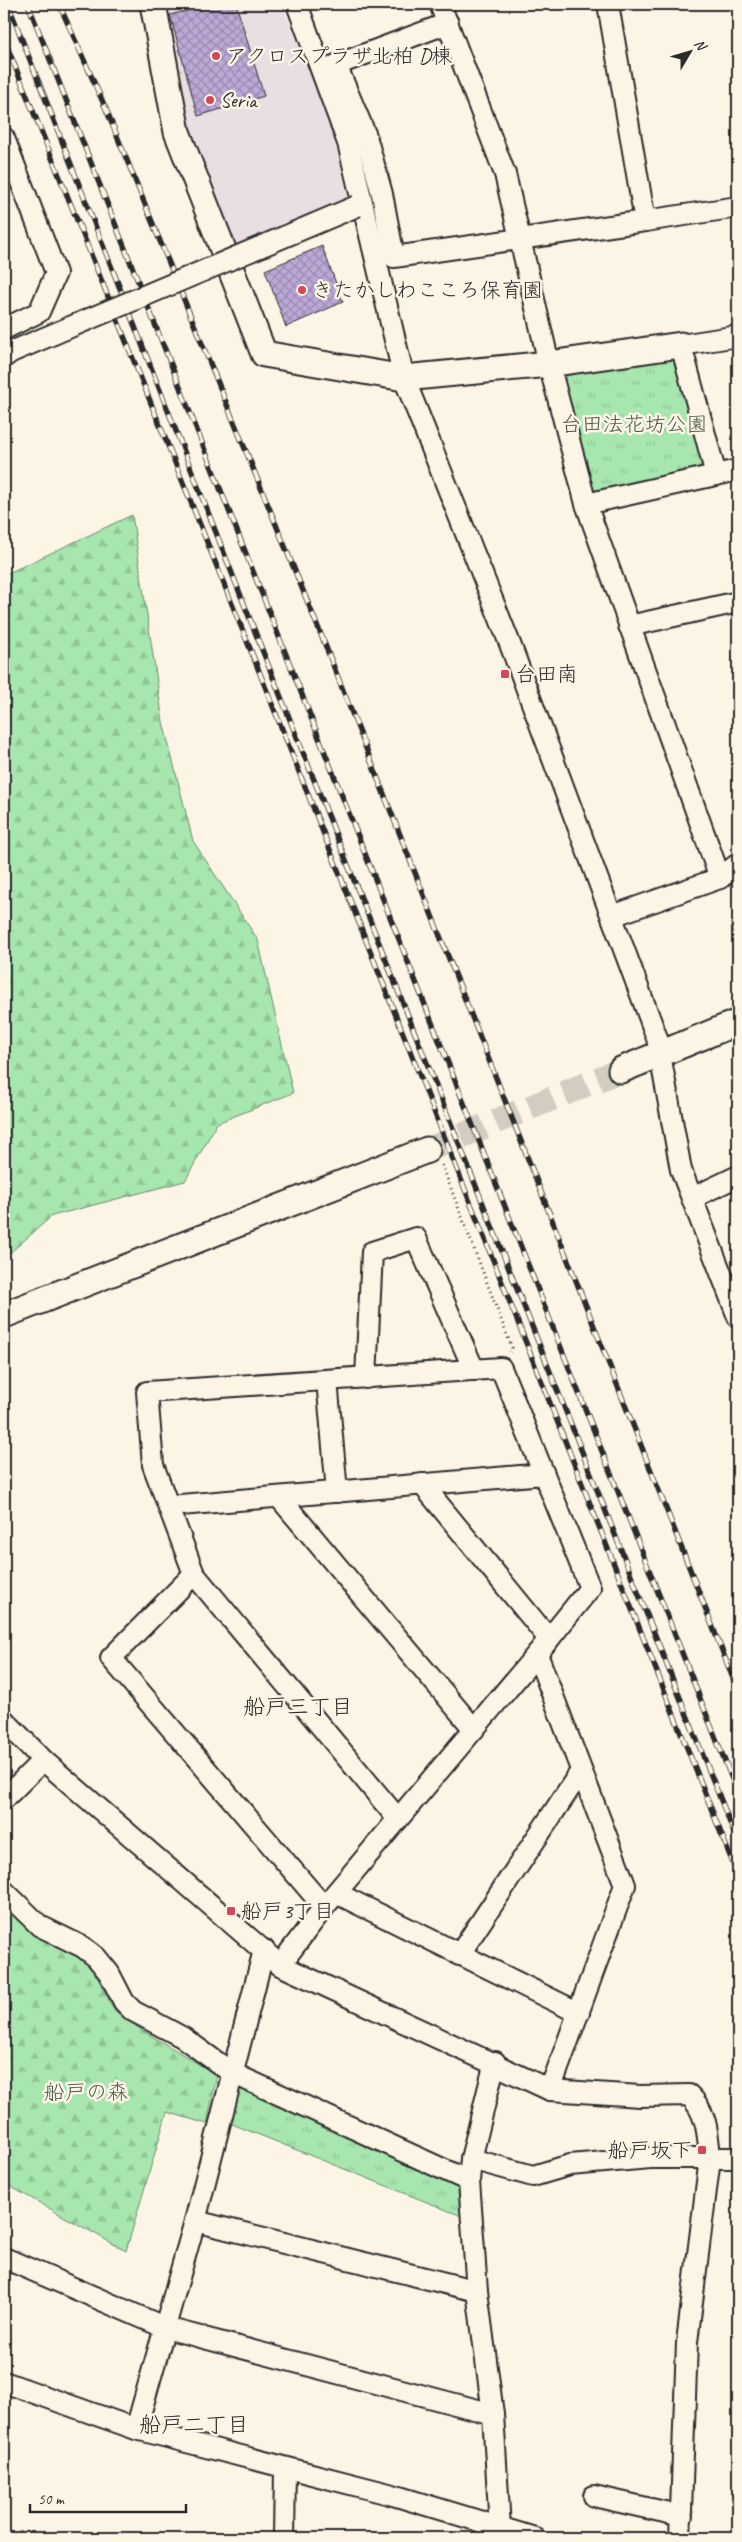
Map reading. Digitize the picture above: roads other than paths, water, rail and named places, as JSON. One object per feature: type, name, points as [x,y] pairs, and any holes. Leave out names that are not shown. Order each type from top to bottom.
[{"type":"street","points":[[153,4],[177,132],[264,354],[404,378],[549,364],[738,336]]},
{"type":"street","points":[[297,4],[348,143],[360,204],[404,378],[510,644],[657,1038],[681,1170],[738,1317]]},
{"type":"street","points":[[440,4],[505,174],[549,364],[586,504],[720,878]]},
{"type":"street","points":[[608,4],[645,221]]},
{"type":"street","points":[[448,23],[336,65],[366,136],[382,194],[394,256],[738,207]]},
{"type":"street","points":[[4,138],[56,273],[39,312],[4,329]]},
{"type":"street","points":[[4,357],[10,352],[360,204]]},
{"type":"street","points":[[680,345],[716,475]]},
{"type":"street","points":[[586,504],[738,470]]},
{"type":"street","points":[[629,626],[738,602]]},
{"type":"street","points":[[612,916],[720,878],[738,864]]},
{"type":"street","points":[[621,1070],[738,1022]]},
{"type":"street","points":[[4,1315],[434,1156]]},
{"type":"street","points":[[692,1198],[738,1176]]},
{"type":"street","points":[[366,1378],[372,1252],[416,1238],[474,1370]]},
{"type":"street","points":[[280,1965],[330,1900],[474,1729],[590,1588],[501,1368],[147,1392],[153,1466],[194,1574],[398,1819]]},
{"type":"street","points":[[327,1380],[337,1492]]},
{"type":"street","points":[[168,1506],[544,1474]]},
{"type":"street","points":[[422,1484],[543,1646],[581,1771],[625,1885],[550,2090]]},
{"type":"street","points":[[279,1496],[474,1729]]},
{"type":"street","points":[[194,1574],[111,1658],[330,1900],[460,1955],[579,2013]]},
{"type":"street","points":[[4,1720],[43,1760],[280,1965],[495,2062],[550,2090],[640,2096],[689,2095],[698,2104],[704,2117],[710,2158],[687,2342],[680,2538]]},
{"type":"street","points":[[4,1799],[43,1760]]},
{"type":"street","points":[[460,1955],[581,1771]]},
{"type":"street","points":[[4,1891],[40,1926],[84,1947],[96,1957],[109,1973],[124,2002],[133,2011],[182,2037],[232,2073],[469,2181]]},
{"type":"street","points":[[136,2429],[195,2221],[264,1950]]},
{"type":"street","points":[[495,2062],[471,2159],[469,2181],[476,2291],[493,2414],[500,2528]]},
{"type":"street","points":[[471,2159],[533,2176],[570,2165],[650,2158],[738,2158]]},
{"type":"street","points":[[195,2221],[476,2291]]},
{"type":"street","points":[[4,2258],[166,2328],[493,2414]]},
{"type":"street","points":[[4,2382],[136,2429],[393,2495],[534,2538]]},
{"type":"street","points":[[284,2538],[286,2469]]},
{"type":"street","points":[[594,2496],[682,2516]]},
{"type":"tunnel","points":[[427,1150],[621,1070]]},
{"type":"railway","points":[[8,4],[263,652],[738,1843]]},
{"type":"railway","points":[[28,4],[738,1794]]},
{"type":"railway","points":[[59,4],[106,109],[322,637],[738,1691]]},
{"type":"railway","points":[[4,39],[251,651],[738,1876]]},
{"type":"place","name":"アクロスプラザ北柏 D棟","points":[[216,56]]},
{"type":"place","name":"Seria","points":[[210,100]]},
{"type":"place","name":"きたかしわこころ保育園","points":[[302,290]]},
{"type":"place","name":"台田南","points":[[505,674]]},
{"type":"place","name":"船戸3丁目","points":[[231,1911]]},
{"type":"place","name":"船戸坂下","points":[[702,2150]]},
{"type":"district","name":"船戸三丁目","points":[[298,1707]]},
{"type":"district","name":"船戸二丁目","points":[[194,2425]]},
{"type":"park label","name":"台田法花坊公園","points":[[634,424]]},
{"type":"park label","name":"船戸の森","points":[[86,2092]]}]
